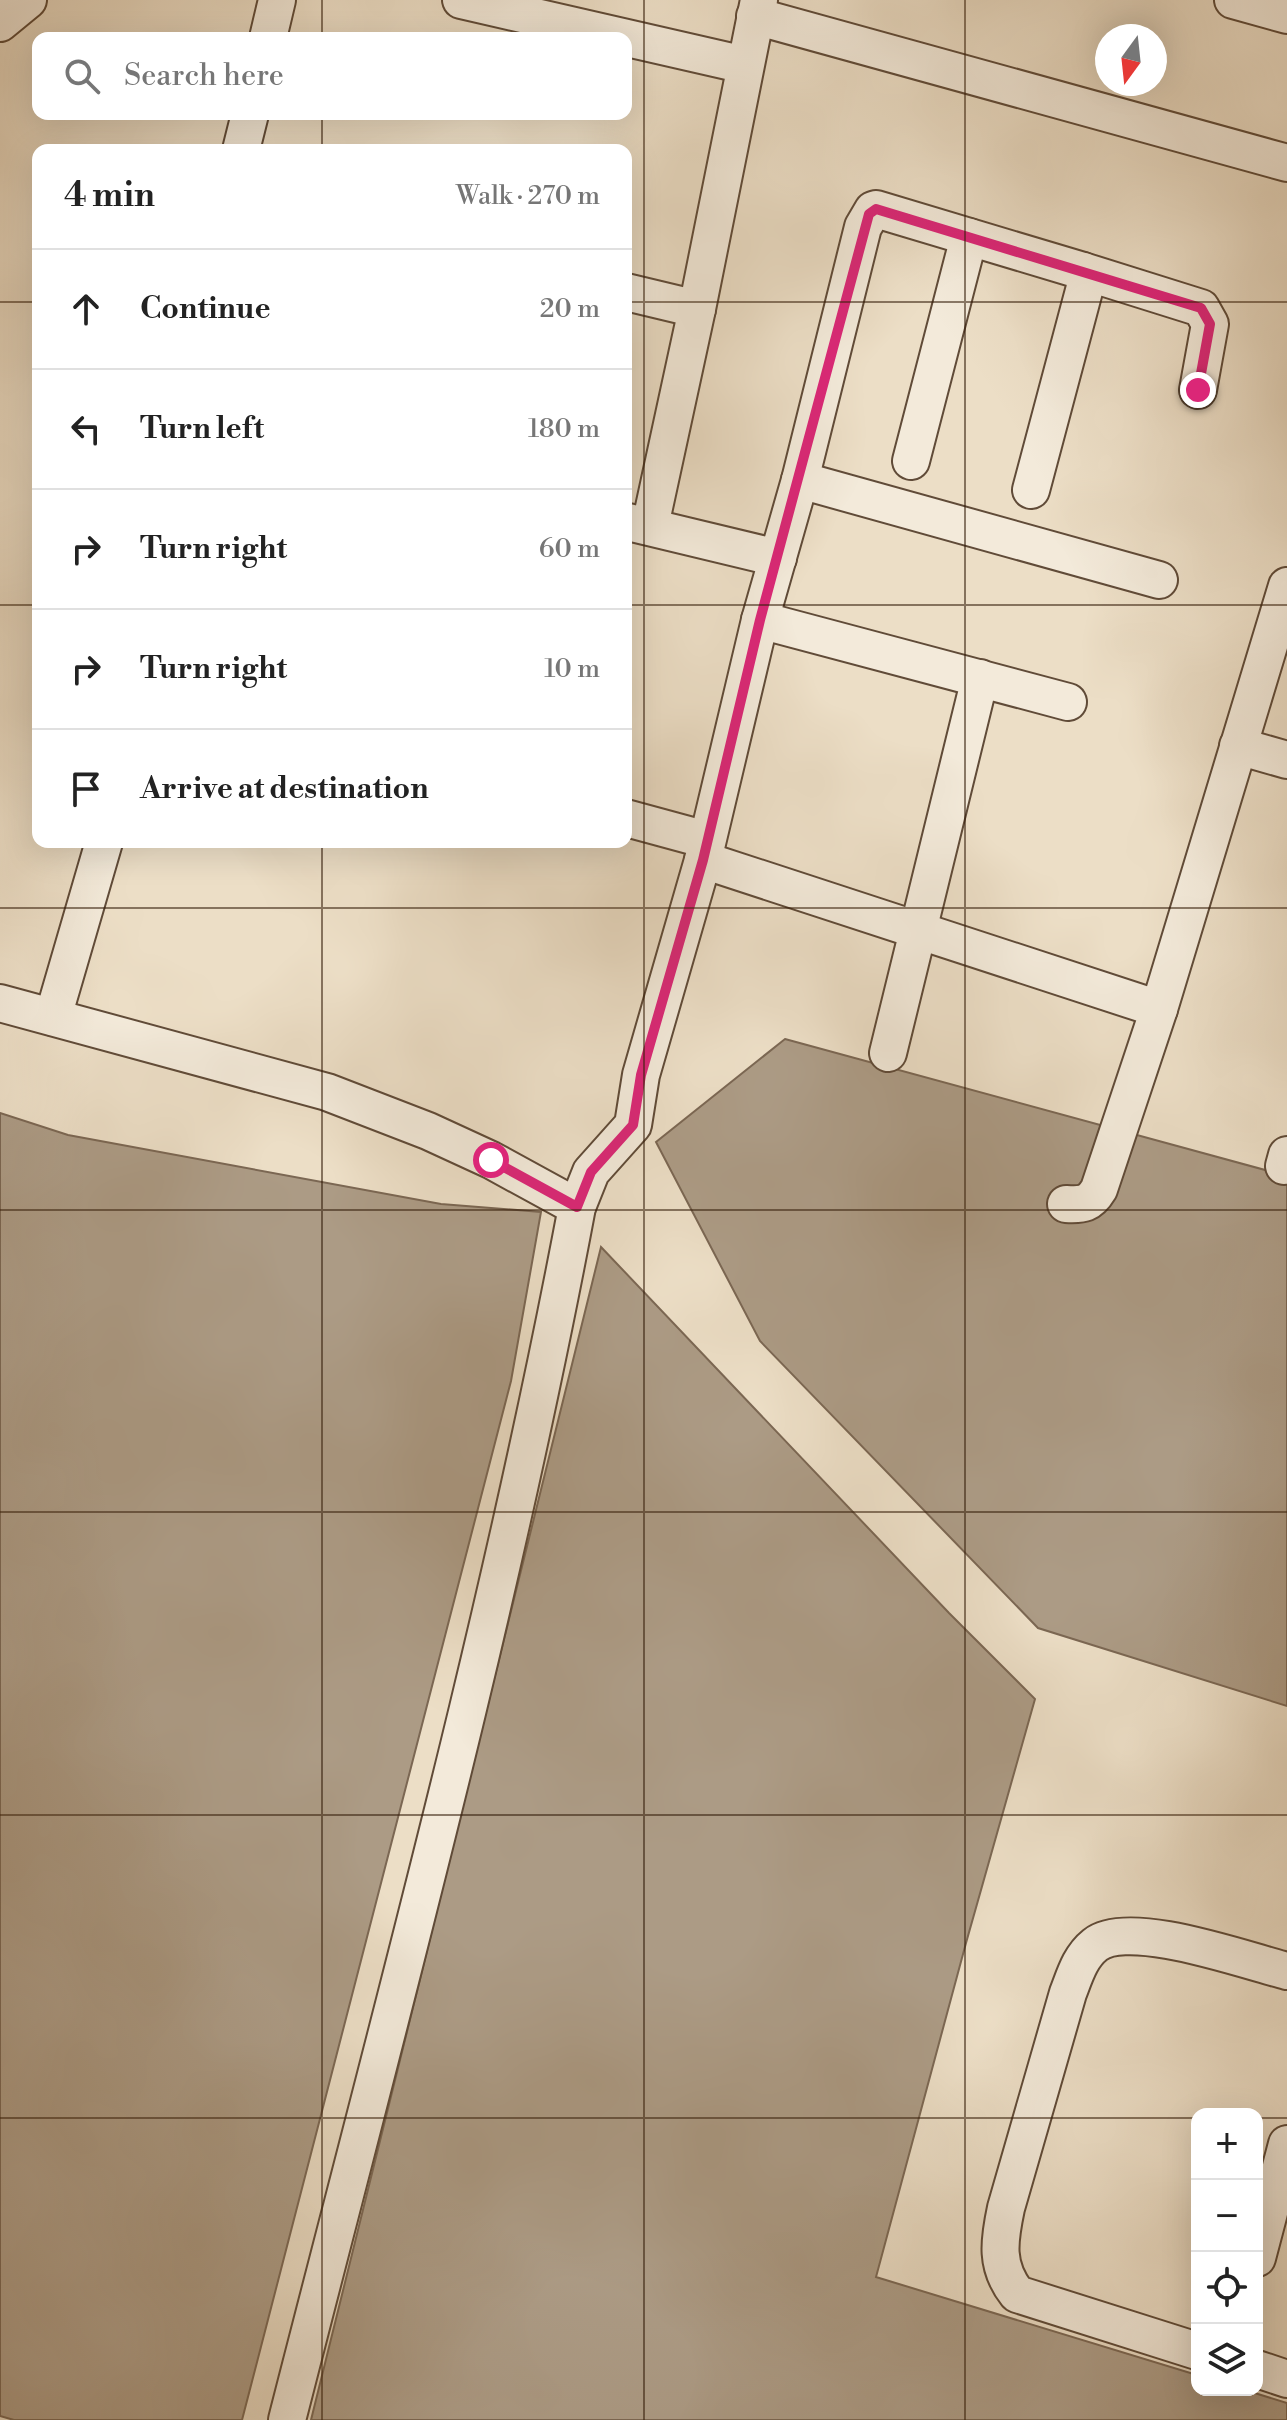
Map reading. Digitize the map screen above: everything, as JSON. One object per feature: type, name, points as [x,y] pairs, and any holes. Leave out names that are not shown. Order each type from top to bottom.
[{"type":"street","points":[[0,23],[28,0]]},
{"type":"street","points":[[269,32],[277,0]]},
{"type":"street","points":[[461,0],[601,32]]},
{"type":"street","points":[[1233,0],[1287,15]]},
{"type":"street","points":[[778,558],[638,524],[697,309],[757,8],[1287,163]]},
{"type":"street","points":[[632,39],[745,65]]},
{"type":"street","points":[[242,144],[248,120]]},
{"type":"street","points":[[287,2420],[459,1748],[530,1446],[577,1207],[591,1172],[633,1125],[641,1075],[705,850],[760,620],[869,214],[876,209],[1201,308],[1210,324],[1198,390]]},
{"type":"street","points":[[911,461],[969,237]]},
{"type":"street","points":[[1031,490],[1085,287],[1083,271]]},
{"type":"street","points":[[632,293],[697,309]]},
{"type":"street","points":[[800,480],[1159,580]]},
{"type":"street","points":[[1066,1204],[1083,1205],[1091,1201],[1099,1189],[1159,1009],[1287,586]]},
{"type":"street","points":[[760,620],[1068,702]]},
{"type":"street","points":[[888,1053],[980,678]]},
{"type":"street","points":[[1238,746],[1287,760]]},
{"type":"street","points":[[632,820],[918,929],[1159,1009]]},
{"type":"street","points":[[53,1017],[102,848]]},
{"type":"street","points":[[0,1003],[327,1092],[428,1131],[491,1160],[577,1207]]},
{"type":"street","points":[[1191,2349],[1017,2294],[999,2262],[999,2240],[1006,2208],[1068,1993],[1081,1961],[1097,1943],[1127,1937],[1158,1937],[1287,1971]]},
{"type":"street","points":[[1259,2252],[1287,2144]]},
{"type":"street","points":[[1263,2371],[1287,2379]]},
{"type":"shaded area","points":[[785,1039],[1287,1176],[1287,1706],[1038,1628],[760,1341],[656,1142]]},
{"type":"shaded area","points":[[0,1113],[68,1135],[441,1204],[541,1212],[511,1381],[242,2420],[14,2420],[0,2416]]},
{"type":"shaded area","points":[[601,1247],[949,1613],[1035,1699],[876,2277],[1191,2373],[1191,2396],[1263,2396],[1287,2403],[1287,2420],[311,2420]]},
{"type":"route","points":[[491,1160],[577,1207],[591,1172],[633,1125],[641,1075],[703,860],[760,620],[800,480],[863,227],[869,214],[876,209],[1201,308],[1210,324],[1198,390]]}]
